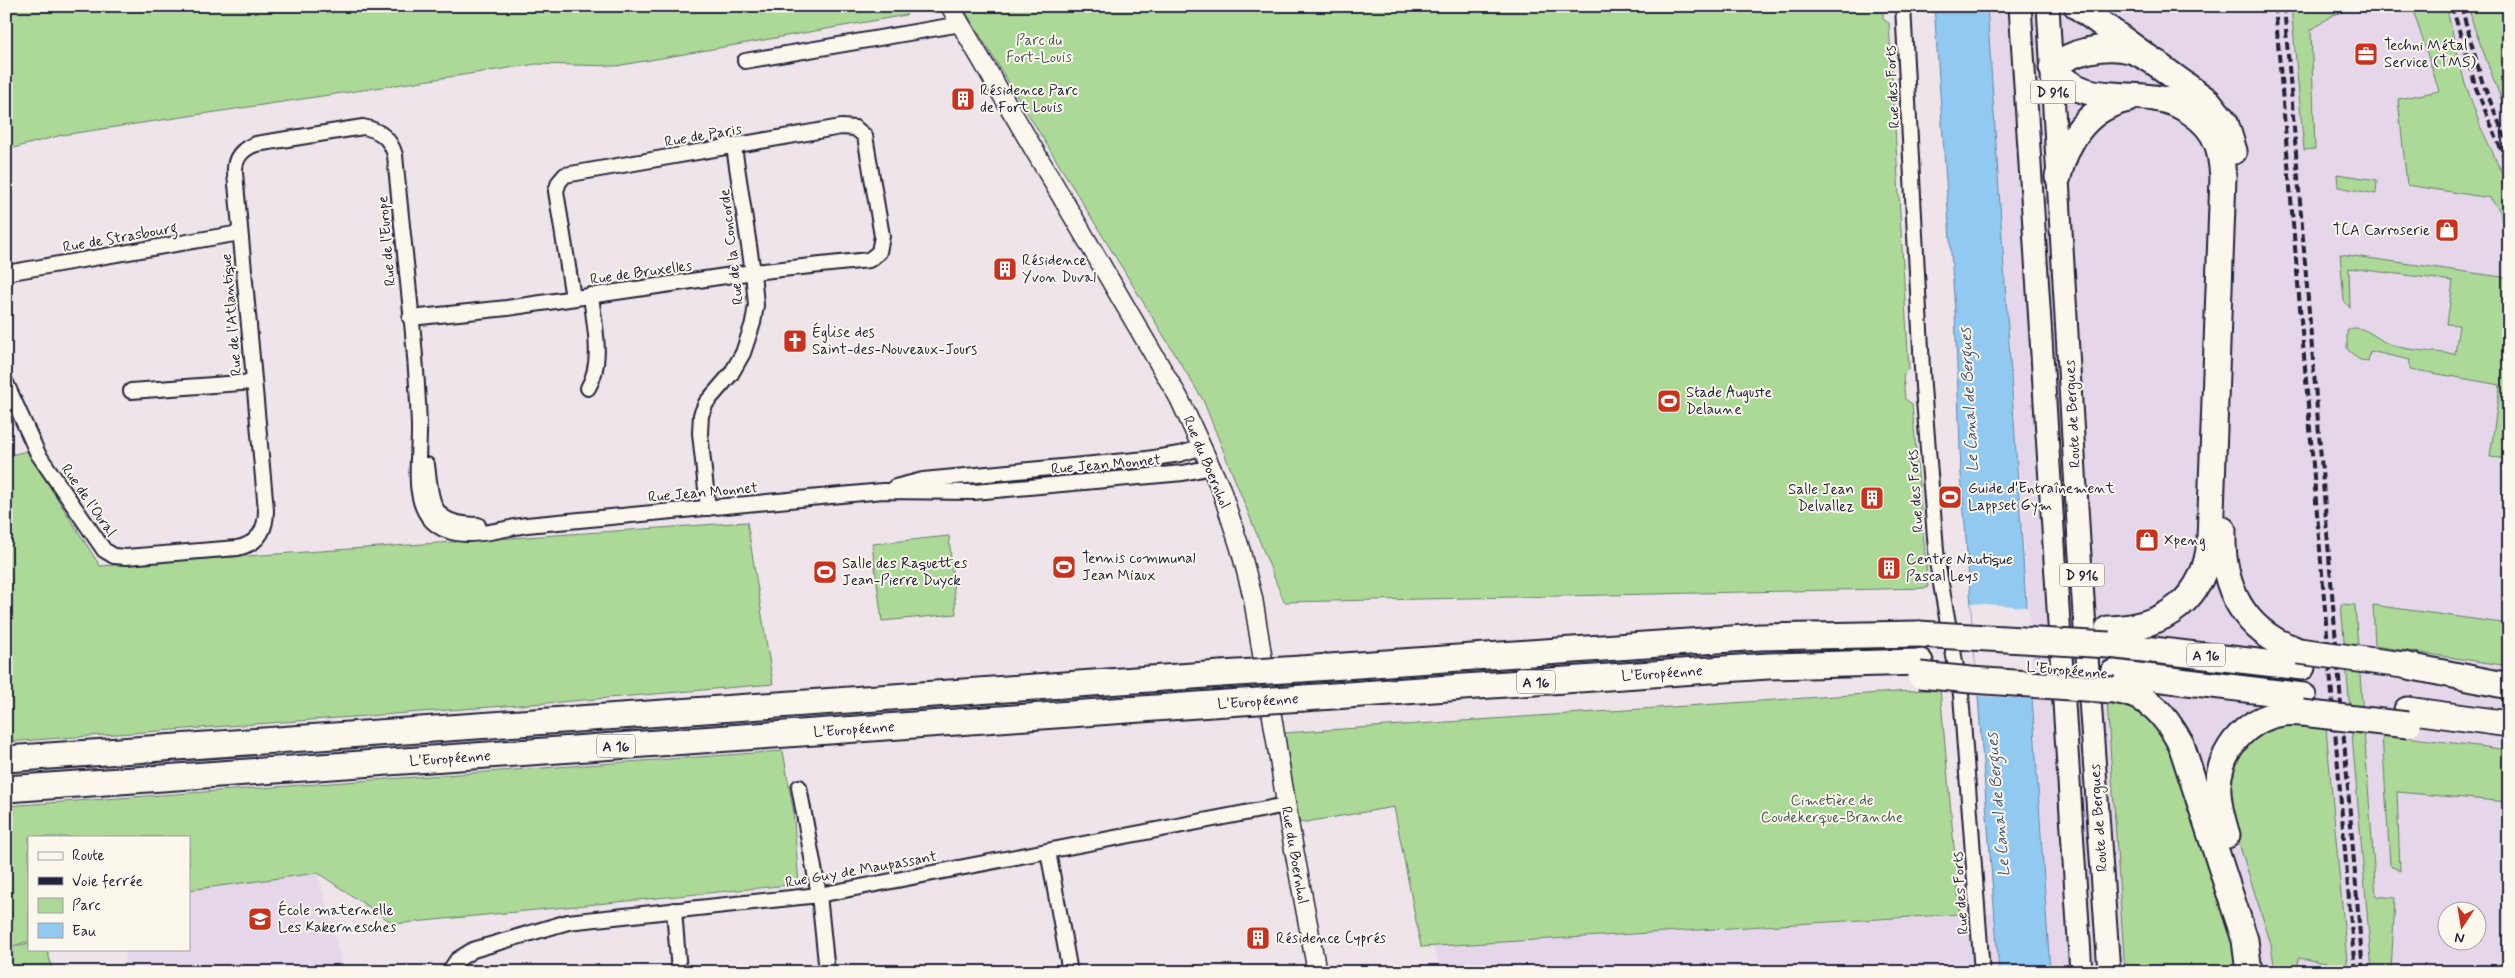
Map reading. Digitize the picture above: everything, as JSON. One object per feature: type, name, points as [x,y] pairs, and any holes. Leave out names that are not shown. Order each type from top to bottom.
[{"type":"highway","points":[[2077,6],[2214,107],[2225,122],[2233,145],[2237,190],[2223,559],[2230,588],[2245,613],[2272,639],[2301,659]]},
{"type":"highway","points":[[2109,637],[2164,616],[2184,602],[2198,584],[2204,571],[2210,540],[2224,198],[2222,163],[2217,143],[2201,120],[2172,102],[2141,97],[2090,93],[2065,82],[2052,68],[2069,56],[2103,49],[2131,50],[2158,64]]},
{"type":"highway","points":[[2058,177],[2065,150],[2077,131],[2089,119],[2112,104],[2141,97]]},
{"type":"highway","name":"L'Européenne","points":[[6,759],[1919,626],[2109,637],[2301,659],[2403,673],[2509,694]]},
{"type":"highway","name":"L'Européenne","points":[[6,789],[1226,703],[1838,663],[1920,668],[1971,680],[2114,682],[2408,717],[2509,724]]},
{"type":"highway","points":[[2403,673],[2509,686]]},
{"type":"highway","points":[[2114,682],[2152,705],[2169,724],[2181,744],[2245,940],[2249,972]]},
{"type":"highway","points":[[2265,972],[2261,941],[2221,814],[2218,797],[2219,776],[2230,748],[2246,729],[2258,720],[2288,712],[2303,704]]},
{"type":"highway","points":[[2408,717],[2509,732]]},
{"type":"main road","name":"Route de Bergues","points":[[2020,6],[2081,972]]},
{"type":"main road","points":[[2027,133],[2029,116],[2036,92],[2052,68],[2041,52],[2037,39],[2033,6]]},
{"type":"main road","name":"Route de Bergues","points":[[2048,6],[2079,541],[2110,972]]},
{"type":"street","name":"Rue du Boernhol","points":[[950,6],[1179,398],[1212,467],[1233,524],[1253,598],[1286,805],[1317,972]]},
{"type":"street","name":"Rue des Forts","points":[[1903,6],[1923,387],[1936,562],[1960,686],[1982,972]]},
{"type":"street","points":[[745,61],[961,24]]},
{"type":"street","name":"Rue de l'Europe","points":[[307,135],[363,127],[380,132],[389,142],[395,155],[419,425],[430,497],[435,516]]},
{"type":"street","name":"Rue de Paris","points":[[573,298],[557,196],[559,182],[570,173],[734,147],[842,127],[855,128],[863,133],[867,144],[879,212],[882,243],[876,256]]},
{"type":"street","name":"Rue de l'Atlantique","points":[[254,541],[262,533],[266,516],[234,173],[238,158],[245,149],[256,144],[307,135]]},
{"type":"street","name":"Rue de la Concorde","points":[[708,508],[700,419],[706,403],[731,374],[746,346],[756,305],[753,272],[734,147]]},
{"type":"street","name":"Rue de Strasbourg","points":[[6,273],[240,233]]},
{"type":"street","name":"Rue de Bruxelles","points":[[410,318],[590,296],[753,272],[864,261],[876,256]]},
{"type":"street","points":[[588,388],[596,368],[597,356],[590,296]]},
{"type":"street","points":[[131,391],[254,382]]},
{"type":"street","name":"Rue de l'Oural","points":[[6,383],[38,454],[96,541],[109,554],[120,557],[142,556],[237,548],[254,541]]},
{"type":"street","name":"Rue Jean Monnet","points":[[883,492],[923,480],[1147,459],[1180,454],[1203,447]]},
{"type":"street","name":"Rue Jean Monnet","points":[[435,516],[465,525],[527,525],[883,492],[974,492],[1183,474],[1212,467]]},
{"type":"street","points":[[799,787],[819,895],[827,972]]},
{"type":"street","name":"Rue Guy de Maupassant","points":[[449,972],[457,960],[473,950],[557,925],[587,919],[819,895],[1286,805]]},
{"type":"street","points":[[1048,851],[1070,972]]},
{"type":"street","points":[[674,910],[679,972]]},
{"type":"shaded area","points":[[1987,6],[2509,6],[2509,972],[1442,972],[1433,946],[2046,910],[2028,607]]},
{"type":"shaded area","name":"École maternelle Les Kakernesches","points":[[318,873],[344,972],[123,972],[126,950],[190,950],[190,890]]},
{"type":"green space","points":[[6,6],[910,6],[906,15],[616,66],[536,64],[62,135],[6,150]]},
{"type":"green space","name":"Parc du Fort-Louis","points":[[962,6],[1883,6],[1883,19],[1889,23],[1909,369],[1903,375],[1905,399],[1912,404],[1928,588],[1284,602],[1203,400]]},
{"type":"green space","points":[[2291,6],[2363,6],[2333,15],[2311,30],[2315,149],[2304,150]]},
{"type":"green space","points":[[2412,6],[2446,6],[2464,80],[2481,128],[2509,187],[2509,226],[2502,226],[2500,211],[2490,198],[2407,185],[2398,99],[2439,91]]},
{"type":"green space","points":[[2468,6],[2509,6],[2509,120],[2475,30]]},
{"type":"green space","points":[[2337,174],[2377,180],[2376,194],[2338,187]]},
{"type":"green space","points":[[2340,254],[2509,278],[2509,330],[2505,349],[2509,350],[2509,406],[2503,442],[2509,443],[2509,459],[2490,457],[2500,385],[2410,369],[2410,360],[2370,351],[2368,362],[2358,359],[2347,349],[2347,331],[2357,328],[2363,329],[2384,342],[2395,346],[2455,354],[2459,325],[2447,324],[2453,281],[2349,268],[2350,308],[2344,301]]},
{"type":"green space","points":[[27,451],[100,566],[747,522],[773,684],[560,702],[6,742],[6,456]]},
{"type":"green space","points":[[949,536],[956,614],[882,621],[872,544]]},
{"type":"green space","points":[[2341,604],[2355,605],[2376,896],[2395,898],[2391,972],[2372,972]]},
{"type":"green space","points":[[2373,605],[2509,624],[2509,666],[2375,646]]},
{"type":"green space","name":"Cimetière de Coudekerque-Branche","points":[[1940,689],[1960,914],[1421,947],[1394,807],[1300,823],[1283,733]]},
{"type":"green space","points":[[2107,700],[2133,702],[2149,717],[2175,754],[2240,955],[2240,972],[2125,972]]},
{"type":"green space","points":[[2287,720],[2326,728],[2348,972],[2336,972],[2337,965],[2299,958],[2297,972],[2275,972],[2271,944],[2226,803],[2234,762],[2251,740],[2269,727]]},
{"type":"green space","points":[[2382,734],[2509,750],[2509,802],[2397,792],[2400,871],[2390,865]]},
{"type":"green space","points":[[783,751],[793,809],[799,884],[394,924],[318,873],[190,890],[190,836],[28,836],[28,941],[6,948],[6,806]]},
{"type":"green space","points":[[28,943],[28,950],[47,950],[53,972],[6,972],[6,949]]},
{"type":"water","name":"Le Canal de Bergues","points":[[1934,6],[1987,6],[2050,972],[1999,972],[1961,474],[1955,312]]},
{"type":"pier","points":[[1971,603],[2028,607],[2034,699],[1978,696]]},
{"type":"railway","points":[[2275,6],[2355,972]]},
{"type":"railway","points":[[2284,6],[2363,972]]},
{"type":"railway","points":[[2452,6],[2476,88],[2509,169]]},
{"type":"railway","points":[[2461,6],[2482,81],[2509,147]]},
{"type":"place","name":"Techni Métal Service (TMS)","points":[[2366,54]]},
{"type":"place","name":"Résidence Parc de Fort Louis","points":[[963,99]]},
{"type":"place","name":"TCA Carroserie","points":[[2447,230]]},
{"type":"place","name":"Résidence Yvon Duval","points":[[1005,269]]},
{"type":"place","name":"Église des Saint-des-Nouveaux-Jours","points":[[795,341]]},
{"type":"place","name":"Stade Auguste Delaune","points":[[1669,401]]},
{"type":"place","name":"Guide d'Entraînement Lappset Gym","points":[[1950,497]]},
{"type":"place","name":"Salle Jean Delvallez","points":[[1872,498]]},
{"type":"place","name":"Xpeng","points":[[2147,540]]},
{"type":"place","name":"Tennis communal Jean Miaux","points":[[1064,567]]},
{"type":"place","name":"Centre Nautique Pascal Leys","points":[[1889,568]]},
{"type":"place","name":"Salle des Raquettes Jean-Pierre Duyck","points":[[825,572]]},
{"type":"place","name":"École maternelle Les Kakernesches","points":[[260,919]]},
{"type":"place","name":"Résidence Cyprés","points":[[1258,938]]}]
